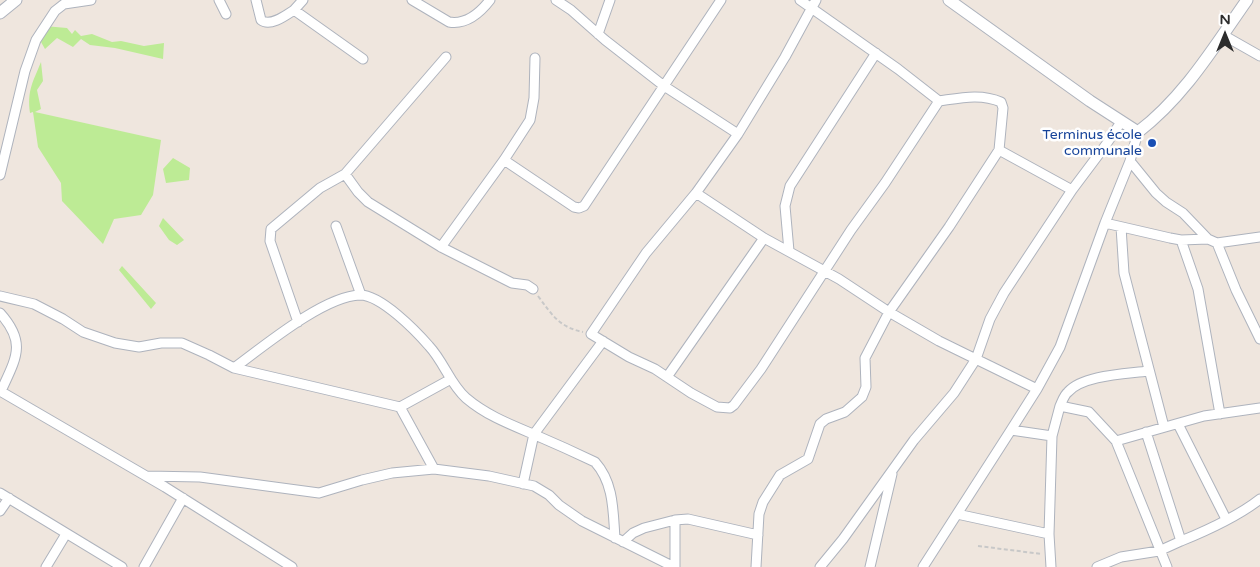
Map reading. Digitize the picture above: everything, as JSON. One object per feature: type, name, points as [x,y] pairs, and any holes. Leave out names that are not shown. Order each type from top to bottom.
[{"type":"street","points":[[0,14],[16,0]]},
{"type":"street","points":[[0,175],[25,71],[36,40],[55,11],[64,4],[91,0]]},
{"type":"street","points":[[219,0],[226,14]]},
{"type":"street","points":[[256,0],[261,20],[266,23],[281,18],[294,10],[302,0]]},
{"type":"street","points":[[412,0],[449,22],[454,23],[471,18],[490,0]]},
{"type":"street","points":[[556,0],[571,10],[664,86],[738,134]]},
{"type":"street","points":[[598,34],[610,0]]},
{"type":"street","points":[[504,160],[574,207],[584,206],[721,0]]},
{"type":"street","points":[[756,567],[759,514],[763,502],[780,476],[808,459],[820,424],[826,419],[845,412],[862,397],[866,388],[865,358],[889,312],[949,227],[999,150],[1003,108],[1001,102],[982,96],[939,101],[814,4],[800,0]]},
{"type":"street","points":[[950,0],[1121,122],[1138,132]]},
{"type":"street","points":[[923,567],[1037,389],[1060,347],[1105,223],[1130,161],[1138,132],[1156,118],[1180,94],[1248,0]]},
{"type":"street","points":[[814,4],[785,57],[738,134],[696,193],[646,253],[591,334],[629,357],[655,369],[717,407],[724,408],[734,405],[761,369],[851,230],[885,183],[939,101]]},
{"type":"street","points":[[294,10],[364,59]]},
{"type":"street","points":[[1223,35],[1260,56]]},
{"type":"street","points":[[789,251],[785,206],[790,186],[876,53]]},
{"type":"street","points":[[298,322],[270,241],[271,229],[320,188],[345,174],[446,57]]},
{"type":"street","points":[[441,247],[504,160],[530,120],[534,98],[535,58]]},
{"type":"street","points":[[820,567],[844,539],[914,440],[954,393],[976,359],[995,308],[1072,190],[1121,122]]},
{"type":"street","points":[[999,150],[1072,190]]},
{"type":"street","points":[[1130,161],[1156,193],[1183,213],[1212,241],[1260,339]]},
{"type":"street","points":[[345,174],[368,202],[441,247],[512,284],[527,285],[533,289]]},
{"type":"street","points":[[696,193],[764,238],[861,293],[889,312],[940,341],[1037,389]]},
{"type":"street","points":[[1105,223],[1181,240],[1212,241],[1260,237]]},
{"type":"street","points":[[336,226],[361,295]]},
{"type":"street","points":[[1121,227],[1124,273],[1164,428]]},
{"type":"street","points":[[667,377],[764,238]]},
{"type":"street","points":[[1181,240],[1198,289],[1220,414]]},
{"type":"street","points":[[234,368],[298,322],[334,301],[361,295],[381,302],[421,336],[434,351],[461,393],[488,414],[595,462],[605,472],[613,500],[619,540]]},
{"type":"street","points":[[0,296],[34,304],[83,332],[114,343],[139,347],[161,343],[182,343],[234,368],[400,407],[451,379]]},
{"type":"street","points":[[0,313],[9,323],[17,340],[16,356],[0,391],[147,476],[292,567]]},
{"type":"street","points":[[523,484],[534,434],[604,341]]},
{"type":"street","points":[[1051,567],[1049,534],[1052,436],[1060,406],[1068,392],[1088,381],[1102,376],[1148,371]]},
{"type":"street","points":[[1060,406],[1089,412],[1116,440],[1167,567]]},
{"type":"street","points":[[400,407],[434,469]]},
{"type":"street","points":[[1116,440],[1204,416],[1260,408]]},
{"type":"street","points":[[1178,424],[1226,519]]},
{"type":"street","points":[[1011,430],[1052,436]]},
{"type":"street","points":[[1146,432],[1181,541]]},
{"type":"street","points":[[147,476],[200,477],[319,493],[392,473],[434,469],[489,476],[534,486],[549,495],[582,521],[675,567],[675,520]]},
{"type":"street","points":[[870,567],[894,469]]},
{"type":"street","points":[[0,493],[122,567]]},
{"type":"street","points":[[0,511],[9,498]]},
{"type":"street","points":[[144,567],[183,498]]},
{"type":"street","points":[[1097,567],[1122,557],[1159,550],[1181,541],[1202,532],[1260,499]]},
{"type":"street","points":[[957,514],[1049,534]]},
{"type":"street","points":[[619,540],[644,528],[675,520],[688,519],[758,535]]},
{"type":"street","points":[[46,567],[66,534]]},
{"type":"path","points":[[533,289],[556,319],[570,329],[591,334]]},
{"type":"path","points":[[978,546],[1049,555]]},
{"type":"green space","points":[[44,26],[67,28],[72,34],[75,30],[81,36],[92,34],[112,42],[121,41],[144,46],[164,43],[163,59],[115,48],[90,45],[81,39],[73,47],[57,38],[45,49],[41,42]]},
{"type":"green space","points":[[41,62],[43,81],[37,90],[41,109],[35,112],[161,140],[153,195],[141,215],[114,219],[103,244],[62,201],[61,183],[38,147],[33,112],[30,113],[29,98],[31,86]]},
{"type":"green space","points":[[173,158],[190,168],[189,180],[166,183],[163,169]]},
{"type":"green space","points":[[163,218],[184,240],[177,245],[169,240],[159,226]]},
{"type":"green space","points":[[122,266],[156,303],[151,309],[119,270]]},
{"type":"place","name":"Terminus école communale","points":[[1152,143]]}]
